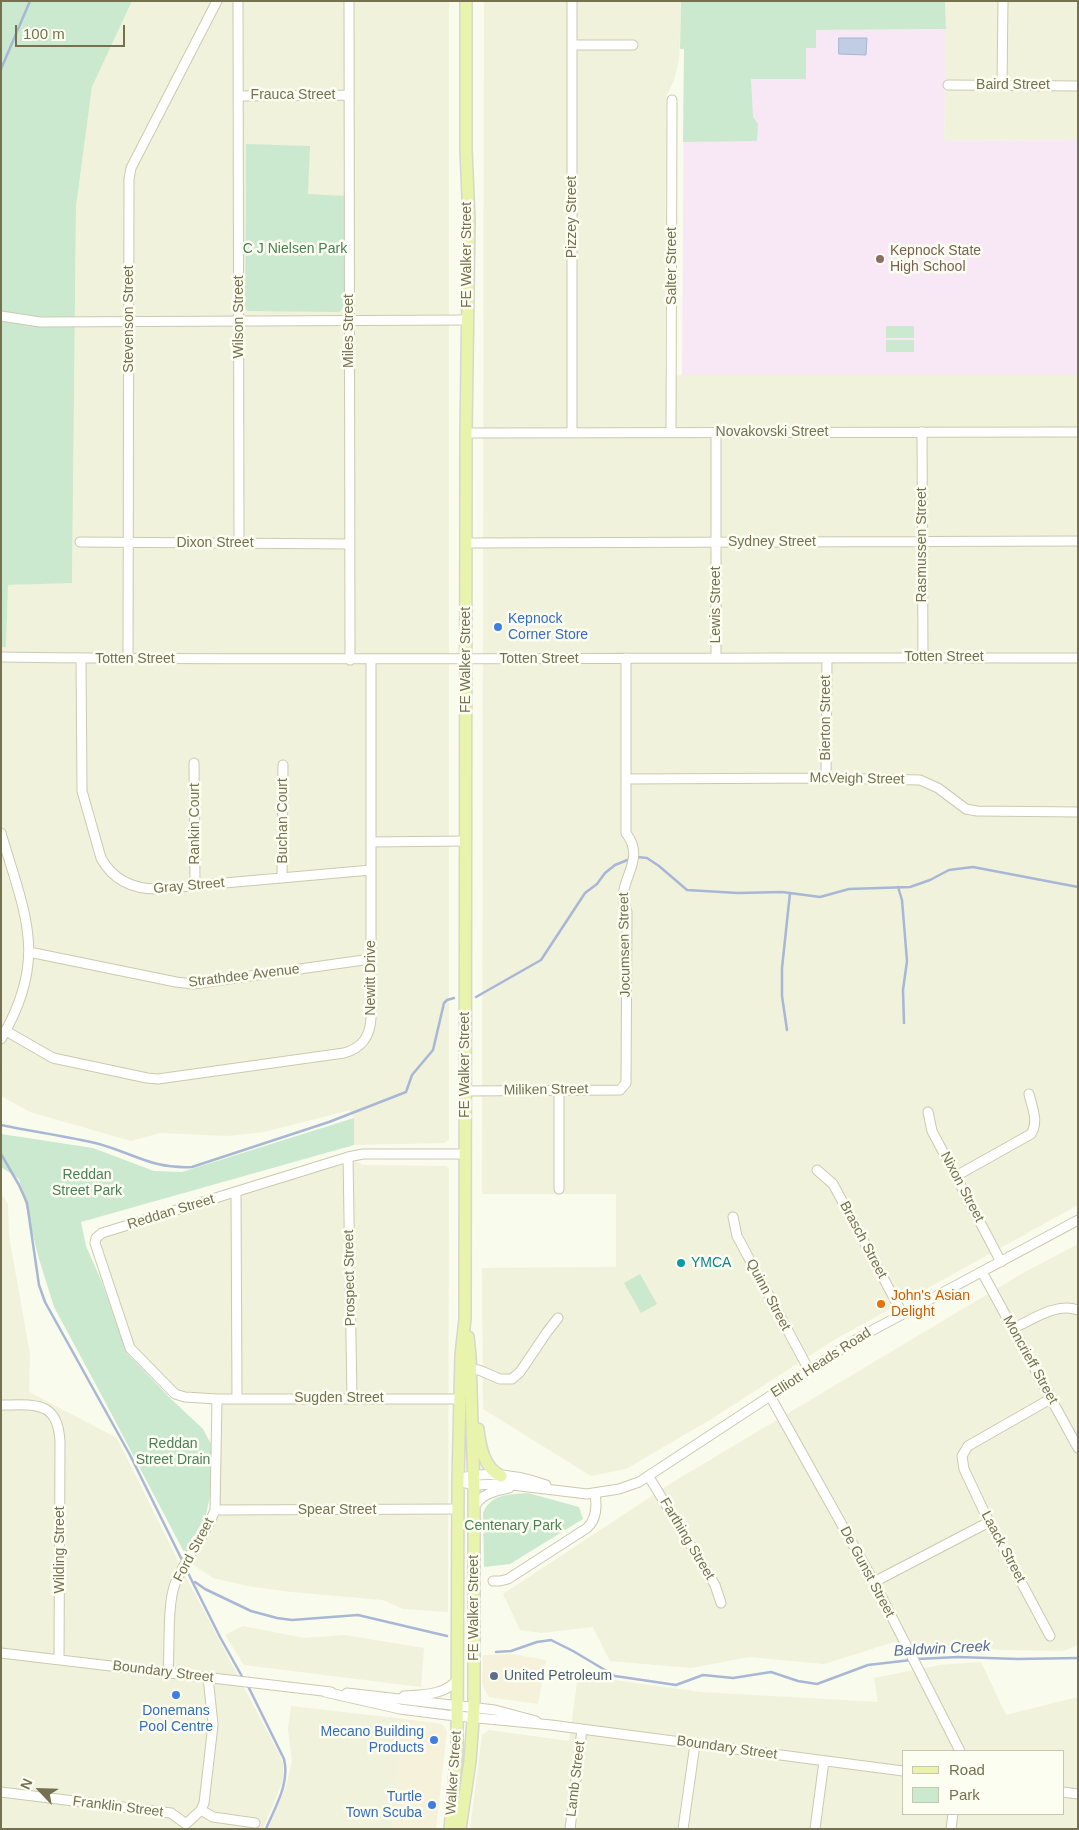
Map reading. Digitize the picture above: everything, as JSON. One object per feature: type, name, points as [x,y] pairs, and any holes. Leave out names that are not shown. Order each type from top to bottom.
[{"type":"main road","name":"FE Walker Street","points":[[458,1711],[458,1480],[460,1399],[466,1369],[465,841],[468,220],[466,1]]},
{"type":"main road","name":"FE Walker Street","points":[[466,1369],[471,1388],[474,1510],[474,1712]]},
{"type":"main road","points":[[471,1388],[482,1450],[490,1468],[501,1476]]},
{"type":"main road","name":"Walker Street","points":[[450,1829],[458,1749],[458,1711]]},
{"type":"main road","name":"Walker Street","points":[[460,1829],[470,1761],[474,1712]]},
{"type":"street","name":"Stevenson Street","points":[[128,658],[130,173],[217,1]]},
{"type":"street","name":"Wilson Street","points":[[238,1],[239,542]]},
{"type":"street","name":"Miles Street","points":[[349,1],[350,660]]},
{"type":"street","name":"Pizzey Street","points":[[572,1],[572,432]]},
{"type":"street","points":[[1002,1],[1002,85]]},
{"type":"street","points":[[572,45],[633,45]]},
{"type":"street","name":"Baird Street","points":[[948,85],[1078,86]]},
{"type":"street","name":"Frauca Street","points":[[238,96],[349,95]]},
{"type":"street","name":"Salter Street","points":[[672,100],[672,432]]},
{"type":"street","points":[[1,316],[40,322],[467,320]]},
{"type":"street","name":"Lewis Street","points":[[716,432],[716,658]]},
{"type":"street","name":"Rasmussen Street","points":[[922,432],[923,657]]},
{"type":"street","name":"Novakovski Street","points":[[466,433],[1078,432]]},
{"type":"street","name":"Sydney Street","points":[[466,543],[1078,541]]},
{"type":"street","name":"Dixon Street","points":[[80,542],[350,544]]},
{"type":"street","name":"Totten Street","points":[[1,657],[350,660],[1078,658]]},
{"type":"street","name":"Gray Street","points":[[81,658],[82,791],[101,858],[112,874],[132,886],[157,889],[371,870]]},
{"type":"street","name":"Jocumsen Street","points":[[624,1086],[627,1080],[627,912],[623,901],[624,887],[632,870],[635,847],[626,833],[626,658]]},
{"type":"street","name":"Bierton Street","points":[[826,778],[827,658]]},
{"type":"street","name":"Newitt Drive","points":[[4,1035],[53,1058],[158,1079],[344,1053],[359,1047],[364,1042],[371,1027],[371,660]]},
{"type":"street","name":"Rankin Court","points":[[194,763],[195,885]]},
{"type":"street","name":"Buchan Court","points":[[282,878],[283,765]]},
{"type":"street","name":"McVeigh Street","points":[[626,779],[826,778],[920,780],[938,788],[966,809],[977,811],[1078,812]]},
{"type":"street","points":[[1,833],[26,921],[29,952],[23,994],[4,1035]]},
{"type":"street","points":[[372,842],[465,841]]},
{"type":"street","name":"Strathdee Avenue","points":[[29,952],[194,984],[370,959]]},
{"type":"street","name":"Miliken Street","points":[[466,1091],[620,1090],[624,1086]]},
{"type":"street","points":[[559,1090],[559,1189]]},
{"type":"street","points":[[956,1176],[1031,1134],[1035,1121],[1029,1094]]},
{"type":"street","name":"Nixon Street","points":[[928,1112],[932,1131],[1001,1262]]},
{"type":"street","name":"Reddan Street","points":[[217,1399],[185,1397],[175,1394],[133,1353],[95,1243],[96,1238],[102,1233],[348,1157],[363,1154],[465,1154]]},
{"type":"street","name":"Prospect Street","points":[[348,1157],[352,1398]]},
{"type":"street","name":"Brasch Street","points":[[817,1170],[833,1184],[902,1313]]},
{"type":"street","points":[[236,1192],[238,1398]]},
{"type":"street","name":"Quinn Street","points":[[733,1217],[737,1236],[808,1370]]},
{"type":"street","name":"Elliott Heads Road","points":[[458,1480],[473,1480],[577,1493],[595,1493],[619,1489],[649,1477],[860,1337],[1078,1220]]},
{"type":"street","name":"Moncrieff Street","points":[[982,1272],[1075,1437],[1078,1448]]},
{"type":"street","points":[[1014,1328],[1053,1310],[1064,1307],[1078,1310]]},
{"type":"street","points":[[466,1369],[500,1379],[512,1379],[520,1372],[558,1318]]},
{"type":"street","name":"De Gunst Street","points":[[770,1396],[874,1582],[959,1750]]},
{"type":"street","name":"Laack Street","points":[[1050,1636],[989,1522],[964,1469],[962,1456],[968,1446],[1052,1398]]},
{"type":"street","name":"Sugden Street","points":[[217,1399],[460,1399]]},
{"type":"street","name":"Ford Street","points":[[168,1672],[172,1593],[182,1570],[209,1526],[215,1510],[217,1399]]},
{"type":"street","name":"Wilding Street","points":[[1,1405],[37,1406],[48,1410],[56,1419],[60,1442],[59,1659]]},
{"type":"street","name":"Elliott Heads Road","points":[[473,1480],[501,1476],[528,1479],[560,1490]]},
{"type":"street","name":"Farthing Street","points":[[649,1477],[715,1585],[721,1604]]},
{"type":"street","points":[[474,1510],[478,1501],[485,1496],[505,1489],[524,1486]]},
{"type":"street","points":[[493,1581],[508,1578],[587,1528],[595,1515],[595,1493]]},
{"type":"street","name":"Spear Street","points":[[215,1510],[458,1509]]},
{"type":"street","points":[[874,1582],[989,1522]]},
{"type":"street","name":"Boundary Street","points":[[1,1652],[325,1692],[381,1697],[458,1711]]},
{"type":"street","points":[[208,1677],[213,1725],[204,1802],[201,1810],[213,1817],[255,1822]]},
{"type":"street","points":[[381,1697],[416,1695],[440,1691],[451,1687],[458,1678]]},
{"type":"street","name":"Boundary Street","points":[[325,1692],[400,1709],[474,1712],[551,1725],[902,1771]]},
{"type":"street","name":"Lamb Street","points":[[570,1829],[582,1729]]},
{"type":"street","points":[[683,1829],[694,1744]]},
{"type":"street","points":[[816,1829],[824,1762]]},
{"type":"street","name":"Franklin Street","points":[[1,1792],[170,1813],[184,1826],[201,1810]]},
{"type":"street","points":[[1064,1792],[1078,1794]]},
{"type":"street","points":[[951,1829],[953,1815]]},
{"type":"shaded area","points":[[132,1],[449,1],[449,1139],[444,1143],[354,1145],[354,1118],[350,1110],[264,1132],[228,1136],[160,1133],[131,1141],[30,1112],[1,1096],[1,1074],[3,1070],[1,1069],[1,647],[6,647],[8,585],[72,582],[76,207],[92,87]]},
{"type":"shaded area","points":[[484,1],[681,1],[679,61],[674,80],[666,97],[665,377],[682,375],[1078,375],[1078,1205],[834,1340],[713,1418],[626,1469],[591,1476],[483,1409],[482,1268],[616,1267],[616,1194],[482,1194]]},
{"type":"shaded area","points":[[945,1],[1078,1],[1078,140],[944,141]]},
{"type":"shaded area","name":"Kepnock State High School","points":[[946,29],[944,141],[1078,140],[1078,375],[682,375],[684,49],[815,48],[816,30]]},
{"type":"shaded area","points":[[349,1158],[363,1165],[446,1166],[449,1169],[448,1612],[403,1609],[383,1600],[247,1586],[213,1578],[189,1562],[210,1527],[218,1398],[180,1395],[134,1352],[96,1239]]},
{"type":"shaded area","points":[[1,1193],[8,1204],[9,1236],[30,1354],[29,1392],[117,1438],[185,1575],[283,1764],[283,1780],[263,1829],[1,1829]]},
{"type":"shaded area","points":[[1078,1244],[1078,1645],[1063,1651],[1003,1650],[894,1642],[824,1664],[749,1657],[691,1668],[610,1661],[593,1627],[541,1633],[520,1630],[503,1594],[673,1482],[1023,1273]]},
{"type":"shaded area","points":[[243,1626],[304,1638],[344,1635],[424,1648],[421,1687],[244,1665],[225,1635]]},
{"type":"shaded area","points":[[512,1654],[546,1660],[538,1704],[489,1697],[484,1689],[482,1682],[483,1655]]},
{"type":"shaded area","points":[[981,1662],[1006,1715],[1078,1697],[1078,1829],[470,1829],[482,1735],[489,1730],[569,1741],[578,1675],[701,1692],[878,1702],[874,1678],[940,1665]]},
{"type":"shaded area","points":[[291,1706],[405,1719],[392,1829],[268,1829],[285,1789],[292,1762],[288,1729]]},
{"type":"shaded area","points":[[405,1719],[442,1724],[447,1731],[436,1829],[392,1829]]},
{"type":"green space","points":[[1,1],[132,1],[92,87],[76,207],[72,583],[8,585],[6,647],[1,647]]},
{"type":"green space","points":[[681,1],[945,1],[946,29],[816,30],[816,48],[806,48],[806,79],[751,79],[753,117],[758,124],[757,141],[683,142],[684,49],[680,49]]},
{"type":"green space","name":"C J Nielsen Park","points":[[246,144],[310,146],[308,194],[346,196],[346,302],[344,308],[339,312],[248,311],[245,309]]},
{"type":"green space","points":[[886,326],[914,326],[914,338],[886,338]]},
{"type":"green space","points":[[886,340],[914,340],[914,352],[886,352]]},
{"type":"green space","points":[[354,1118],[354,1145],[81,1222],[86,1246],[101,1280],[127,1353],[203,1429],[212,1446],[210,1496],[206,1515],[185,1554],[54,1307],[39,1259],[19,1179],[1,1167],[1,1134],[93,1148],[154,1171],[182,1172]]},
{"type":"green space","points":[[640,1274],[657,1304],[641,1313],[624,1283]]},
{"type":"green space","name":"Centenary Park","points":[[528,1493],[579,1507],[583,1519],[510,1564],[484,1567],[483,1513],[486,1506],[501,1496]]},
{"type":"water","points":[[839,38],[867,38],[866,55],[839,54]]},
{"type":"waterway","points":[[1,69],[30,1]]},
{"type":"waterway","points":[[637,857],[647,858],[687,890],[738,893],[782,892],[820,897],[849,889],[910,887],[930,880],[949,870],[973,867],[1078,887]]},
{"type":"waterway","points":[[476,997],[541,960],[585,893],[597,884],[605,873],[615,865],[630,859]]},
{"type":"waterway","points":[[898,887],[902,900],[907,961],[903,990],[904,1023]]},
{"type":"waterway","points":[[787,1030],[782,996],[782,968],[790,893]]},
{"type":"waterway","points":[[1,1125],[99,1144],[166,1166],[192,1167],[329,1122],[406,1092],[412,1075],[433,1050],[444,1003],[454,998]]},
{"type":"waterway","points":[[1,1154],[27,1203],[39,1285],[45,1302],[130,1455],[183,1562]]},
{"type":"waterway","points":[[185,1567],[244,1680]]},
{"type":"waterway","name":"Baldwin Creek","points":[[195,1582],[205,1589],[251,1611],[277,1618],[292,1620],[358,1615],[447,1636]]},
{"type":"waterway","name":"Baldwin Creek","points":[[496,1652],[511,1651],[537,1642],[551,1640],[615,1676],[676,1685],[703,1675],[733,1678],[771,1672],[798,1681],[817,1684],[868,1665],[911,1660]]},
{"type":"waterway","name":"Baldwin Creek","points":[[917,1659],[958,1657],[1078,1658]]},
{"type":"waterway","points":[[247,1684],[284,1759],[285,1777],[281,1795],[266,1829]]},
{"type":"place","name":"Kepnock State High School","points":[[880,259]]},
{"type":"place","name":"Kepnock Corner Store","points":[[498,627]]},
{"type":"place","name":"YMCA","points":[[681,1263]]},
{"type":"place","name":"John's Asian Delight","points":[[881,1304]]},
{"type":"place","name":"United Petroleum","points":[[494,1676]]},
{"type":"place","name":"Donemans Pool Centre","points":[[176,1695]]},
{"type":"place","name":"Mecano Building Products","points":[[434,1740]]},
{"type":"place","name":"Turtle Town Scuba","points":[[432,1805]]},
{"type":"park label","name":"Reddan Street Park","points":[[87,1184]]},
{"type":"park label","name":"Reddan Street Drain","points":[[173,1452]]}]
